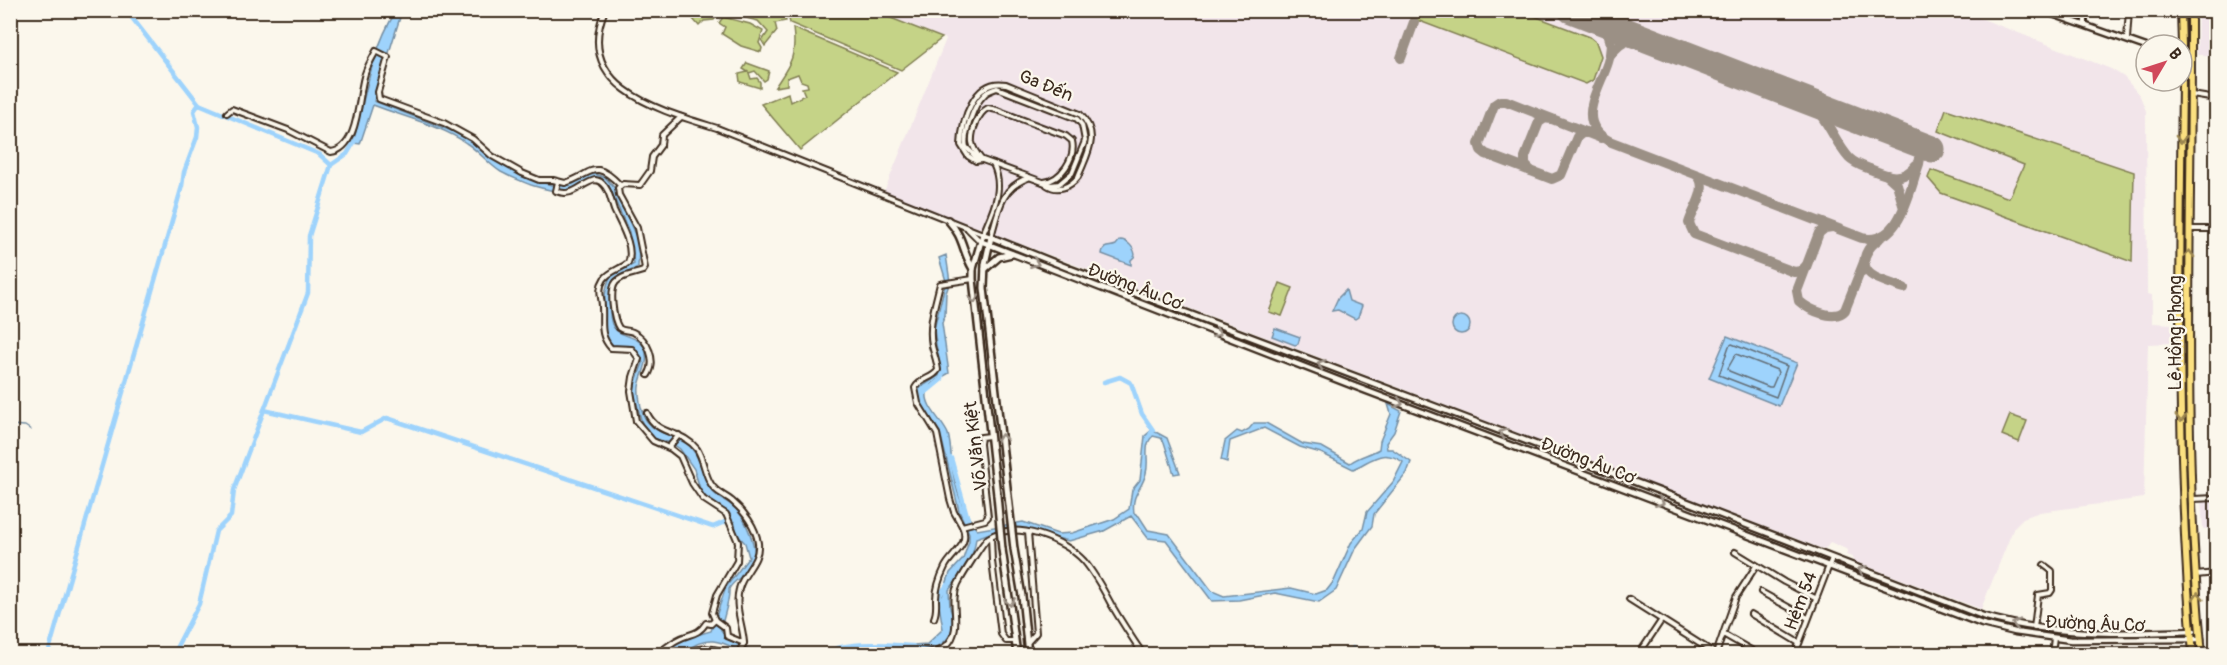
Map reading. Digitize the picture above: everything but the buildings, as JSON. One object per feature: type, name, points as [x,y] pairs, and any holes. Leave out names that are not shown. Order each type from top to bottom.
[{"type":"highway","points":[[2181,12],[2182,33]]},
{"type":"highway","name":"Lê Hồng Phong","points":[[2191,12],[2191,33]]},
{"type":"highway","name":"Lê Hồng Phong","points":[[2182,93],[2179,338],[2184,539],[2193,654]]},
{"type":"highway","name":"Lê Hồng Phong","points":[[2191,95],[2188,338],[2196,575],[2202,654]]},
{"type":"main road","points":[[948,220],[958,231],[967,259],[973,269]]},
{"type":"main road","name":"Võ Văn Kiệt","points":[[983,234],[973,269],[973,279],[1002,549],[1017,654]]},
{"type":"main road","name":"Võ Văn Kiệt","points":[[991,237],[984,273],[984,288],[1028,654]]},
{"type":"main road","points":[[984,273],[986,267],[994,259],[1012,254]]},
{"type":"street","points":[[605,10],[598,41],[603,66],[610,77],[630,94],[681,117],[717,128],[983,234],[999,191],[999,181],[993,164]]},
{"type":"street","points":[[2042,10],[2134,42]]},
{"type":"street","points":[[2061,17],[2062,10]]},
{"type":"street","points":[[2085,10],[2085,25]]},
{"type":"street","points":[[2127,39],[2129,10]]},
{"type":"street","points":[[2181,12],[2217,13]]},
{"type":"street","points":[[227,113],[232,109],[288,130],[331,152],[338,151],[344,146],[353,128],[359,112],[364,75],[376,51],[387,56],[388,60],[378,92],[379,99],[441,120],[473,138],[492,156],[539,180],[565,183],[591,170],[605,172],[620,185],[643,183],[650,171],[652,157],[661,145],[663,132],[681,117]]},
{"type":"street","points":[[997,88],[1077,118],[1082,125],[1085,141],[1072,173],[1059,184],[1051,185],[982,160],[966,147],[966,131],[982,96],[997,88]]},
{"type":"street","points":[[2191,95],[2217,99]]},
{"type":"street","points":[[982,160],[974,151],[972,140],[981,113],[988,108],[1066,136],[1072,141],[1072,150],[1062,174],[1050,182],[1044,182]]},
{"type":"street","points":[[991,237],[1000,204],[1005,195],[1018,181],[1030,178]]},
{"type":"street","points":[[558,183],[556,191],[573,193],[590,181],[600,181],[607,188],[615,213],[624,228],[630,252],[629,260],[603,280],[599,292],[603,305],[602,334],[605,342],[613,349],[632,349],[639,359],[631,391],[634,418],[653,441],[670,446],[676,452],[683,460],[692,483],[703,499],[709,505],[720,509],[729,520],[738,542],[738,558],[718,590],[712,613],[715,620],[725,627],[727,636],[744,644]]},
{"type":"street","points":[[620,185],[619,195],[637,228],[645,268],[642,272],[621,278],[616,282],[612,305],[619,328],[634,332],[651,353],[653,362],[648,375]]},
{"type":"street","points":[[968,228],[980,242]]},
{"type":"street","points":[[2190,229],[2217,229]]},
{"type":"street","name":"Đường Âu Cơ","points":[[983,234],[1935,599],[2002,621],[2034,628],[2087,633],[2200,630]]},
{"type":"street","name":"Đường Âu Cơ","points":[[980,242],[1932,607],[1998,628],[2054,638],[2085,641],[2201,639]]},
{"type":"street","points":[[1065,274],[1068,268]]},
{"type":"street","points":[[934,618],[938,586],[946,565],[962,544],[964,535],[963,526],[954,512],[950,499],[937,434],[918,403],[915,391],[919,381],[935,374],[938,370],[932,345],[932,320],[940,284],[973,279]]},
{"type":"street","points":[[603,305],[612,305]]},
{"type":"street","points":[[986,402],[997,401]]},
{"type":"street","points":[[647,413],[661,430],[678,436],[697,450],[710,483],[733,502],[751,522],[758,541],[756,559],[742,581],[738,594],[744,644],[738,654]]},
{"type":"street","points":[[1455,425],[1458,416]]},
{"type":"street","points":[[670,446],[678,436]]},
{"type":"street","points":[[963,526],[985,520],[988,516],[980,444],[981,438],[990,436]]},
{"type":"street","points":[[2193,499],[2217,498]]},
{"type":"street","points":[[890,654],[939,651],[947,645],[956,628],[954,602],[957,586],[982,543],[991,536],[1004,532],[1028,532],[1063,544],[1080,557],[1100,584],[1143,654]]},
{"type":"street","points":[[1027,643],[1036,633],[1028,532]]},
{"type":"street","points":[[991,536],[1001,634],[1006,641],[1016,641]]},
{"type":"street","points":[[1735,552],[1815,598]]},
{"type":"street","name":"Hẻm 54","points":[[1795,654],[1832,558]]},
{"type":"street","points":[[2034,628],[2038,595],[2050,593],[2052,590],[2052,571],[2044,565]]},
{"type":"street","points":[[1629,599],[1715,654],[1736,597],[1756,566]]},
{"type":"street","points":[[2196,575],[2217,573]]},
{"type":"street","points":[[1761,592],[1808,618]]},
{"type":"street","points":[[1932,607],[1935,599]]},
{"type":"street","points":[[1750,614],[1799,643]]},
{"type":"street","points":[[657,654],[675,640],[701,631],[706,623],[711,624],[715,620]]},
{"type":"street","points":[[1647,654],[1643,648],[1661,621]]},
{"type":"street","points":[[1723,634],[1758,654]]},
{"type":"street","points":[[2052,654],[2054,638]]},
{"type":"street","points":[[686,654],[709,648],[731,654]]},
{"type":"street","points":[[1883,651],[1906,654]]},
{"type":"shaded area","points":[[875,11],[1962,11],[2111,69],[2124,77],[2134,89],[2134,93],[2140,96],[2146,111],[2147,294],[2152,295],[2152,323],[2173,324],[2173,343],[2148,344],[2144,498],[2040,512],[2023,518],[2014,527],[1981,609],[1853,561],[1853,557],[1846,555],[1848,550],[1830,542],[1823,549],[884,192],[946,39]]},
{"type":"shaded area","points":[[2198,11],[2216,11],[2216,55],[2197,55]]},
{"type":"shaded area","points":[[2216,499],[2216,528],[2203,529],[2201,500]]},
{"type":"green space","points":[[686,11],[720,11],[714,20],[704,21],[699,26]]},
{"type":"green space","points":[[727,11],[783,11],[786,21],[775,23],[777,31],[765,46],[762,41],[768,32],[758,21],[726,13]]},
{"type":"green space","points":[[787,11],[873,11],[942,38],[901,70],[790,23]]},
{"type":"green space","points":[[1393,11],[1521,11],[1590,37],[1596,42],[1601,56],[1593,80],[1586,84]]},
{"type":"green space","points":[[723,17],[750,24],[763,31],[759,43],[762,48],[761,52],[741,46],[722,34],[725,27],[719,23]]},
{"type":"green space","points":[[793,28],[897,72],[800,150],[761,104],[788,93],[790,102],[805,95],[802,88],[808,87],[807,83],[801,81],[798,74],[787,78],[787,85],[775,87],[791,60],[794,46]]},
{"type":"green space","points":[[747,63],[769,71],[764,81],[755,71],[749,73],[751,79],[757,78],[760,82],[760,88],[740,82],[739,74],[748,72],[743,69]]},
{"type":"green space","points":[[1946,109],[2134,172],[2132,262],[1941,193],[1928,178],[1931,170],[2009,198],[2024,165],[1938,131]]},
{"type":"green space","points":[[1280,283],[1293,288],[1282,316],[1269,312]]},
{"type":"green space","points":[[2010,415],[2027,421],[2019,442],[2002,435]]},
{"type":"water","points":[[396,11],[402,11],[374,101],[462,135],[492,158],[539,182],[552,185],[573,184],[585,176],[595,174],[606,178],[616,190],[639,249],[638,267],[615,279],[611,299],[611,321],[617,331],[639,341],[646,352],[646,363],[639,394],[642,411],[648,423],[682,441],[692,449],[713,492],[736,510],[750,534],[754,559],[749,569],[729,589],[721,630],[727,637],[758,654],[707,641],[673,654],[658,654],[676,641],[711,631],[726,587],[749,557],[745,543],[737,534],[730,514],[711,502],[701,492],[694,469],[680,449],[671,443],[655,439],[643,427],[633,389],[643,363],[641,357],[632,348],[613,346],[606,340],[604,308],[610,277],[634,264],[629,232],[610,189],[604,183],[594,179],[567,191],[549,190],[531,185],[501,172],[471,146],[456,137],[433,126],[373,105],[360,144],[353,143],[380,42]]},
{"type":"water","points":[[1120,240],[1128,243],[1134,251],[1135,256],[1131,260],[1131,265],[1102,254],[1105,248],[1116,245]]},
{"type":"water","points":[[946,255],[950,282],[946,293],[945,315],[942,323],[949,373],[930,387],[927,399],[948,434],[953,475],[958,492],[977,530],[1023,522],[1058,534],[1072,533],[1114,519],[1129,509],[1132,490],[1140,480],[1145,436],[1152,430],[1167,438],[1180,473],[1174,474],[1164,442],[1161,438],[1153,436],[1147,449],[1146,473],[1135,496],[1133,506],[1134,513],[1139,516],[1148,530],[1169,534],[1212,591],[1224,596],[1291,588],[1316,594],[1327,590],[1334,581],[1351,543],[1363,529],[1367,512],[1393,482],[1403,462],[1396,458],[1383,456],[1353,469],[1321,453],[1300,447],[1264,428],[1230,441],[1227,462],[1221,460],[1225,441],[1237,431],[1242,433],[1249,429],[1254,423],[1266,423],[1303,444],[1322,447],[1350,463],[1379,449],[1391,414],[1388,404],[1401,411],[1394,432],[1386,443],[1387,449],[1392,449],[1411,462],[1407,473],[1374,514],[1372,526],[1355,549],[1336,590],[1319,602],[1275,593],[1239,600],[1212,601],[1166,540],[1148,538],[1131,516],[1104,531],[1069,541],[1023,530],[990,533],[976,538],[970,559],[949,590],[950,607],[955,625],[943,644],[922,650],[923,654],[917,654],[911,648],[888,653],[881,650],[826,654],[827,651],[927,644],[943,629],[939,605],[950,573],[963,559],[969,533],[959,511],[940,432],[921,405],[918,389],[940,375],[934,329],[946,281],[939,258]]},
{"type":"water","points":[[1346,290],[1349,301],[1362,306],[1355,319],[1338,310],[1332,311],[1338,298]]},
{"type":"water","points":[[1461,316],[1467,319],[1470,325],[1467,331],[1461,334],[1455,331],[1452,325],[1455,319]]},
{"type":"water","points":[[1275,328],[1300,337],[1298,344],[1295,345],[1272,336]]},
{"type":"water","points":[[1727,336],[1797,363],[1779,406],[1709,378]]},
{"type":"waterway","points":[[126,10],[199,104],[319,154],[331,165]]},
{"type":"waterway","points":[[48,654],[182,186],[184,172],[197,137],[198,127],[194,111],[199,104]]},
{"type":"waterway","points":[[173,654],[199,604],[216,531],[231,516],[234,490],[308,293],[309,236],[331,165],[347,154],[356,139]]},
{"type":"waterway","points":[[925,393],[942,379],[942,374]]},
{"type":"waterway","points":[[1104,382],[1120,377],[1131,383],[1142,414],[1153,430],[1150,435]]},
{"type":"waterway","points":[[264,410],[361,432],[387,418],[713,527],[736,517]]},
{"type":"waterway","points":[[10,425],[25,426],[31,430]]},
{"type":"waterway","points":[[951,458],[968,519]]},
{"type":"waterway","points":[[942,604],[940,595],[947,585]]},
{"type":"waterway","points":[[826,654],[855,645],[913,646]]},
{"type":"waterway","points":[[1349,654],[1353,648]]},
{"type":"taxiway","points":[[1587,17],[1605,29],[1611,44],[1608,61],[1591,113],[1594,128],[1609,141],[1862,238],[1875,239],[1886,234],[1894,226],[1907,202],[1919,164],[1918,144]]},
{"type":"taxiway","points":[[1401,58],[1414,22]]},
{"type":"taxiway","points":[[1611,55],[1620,45],[1630,40],[1655,43]]},
{"type":"taxiway","points":[[1802,99],[1823,118],[1843,151],[1856,163],[1883,174],[1895,176],[1906,174],[1916,165]]},
{"type":"taxiway","points":[[1589,133],[1582,133],[1577,137],[1561,175],[1552,179],[1486,154],[1481,150],[1479,144],[1494,105],[1500,101],[1506,101],[1601,138]]},
{"type":"taxiway","points":[[1531,171],[1525,165],[1525,157],[1539,122],[1545,118],[1551,119]]},
{"type":"taxiway","points":[[1697,175],[1702,186],[1689,223],[1694,234],[1794,272],[1801,271],[1806,266]]},
{"type":"taxiway","points":[[1887,175],[1897,184],[1903,205]]},
{"type":"taxiway","points":[[1832,227],[1825,228],[1819,233],[1797,291],[1799,301],[1822,313],[1829,315],[1841,313],[1845,310],[1864,262]]},
{"type":"taxiway","points":[[1879,239],[1871,245],[1866,254],[1864,262],[1866,268],[1875,277],[1904,288]]},
{"type":"runway","points":[[1571,10],[1932,149]]}]
